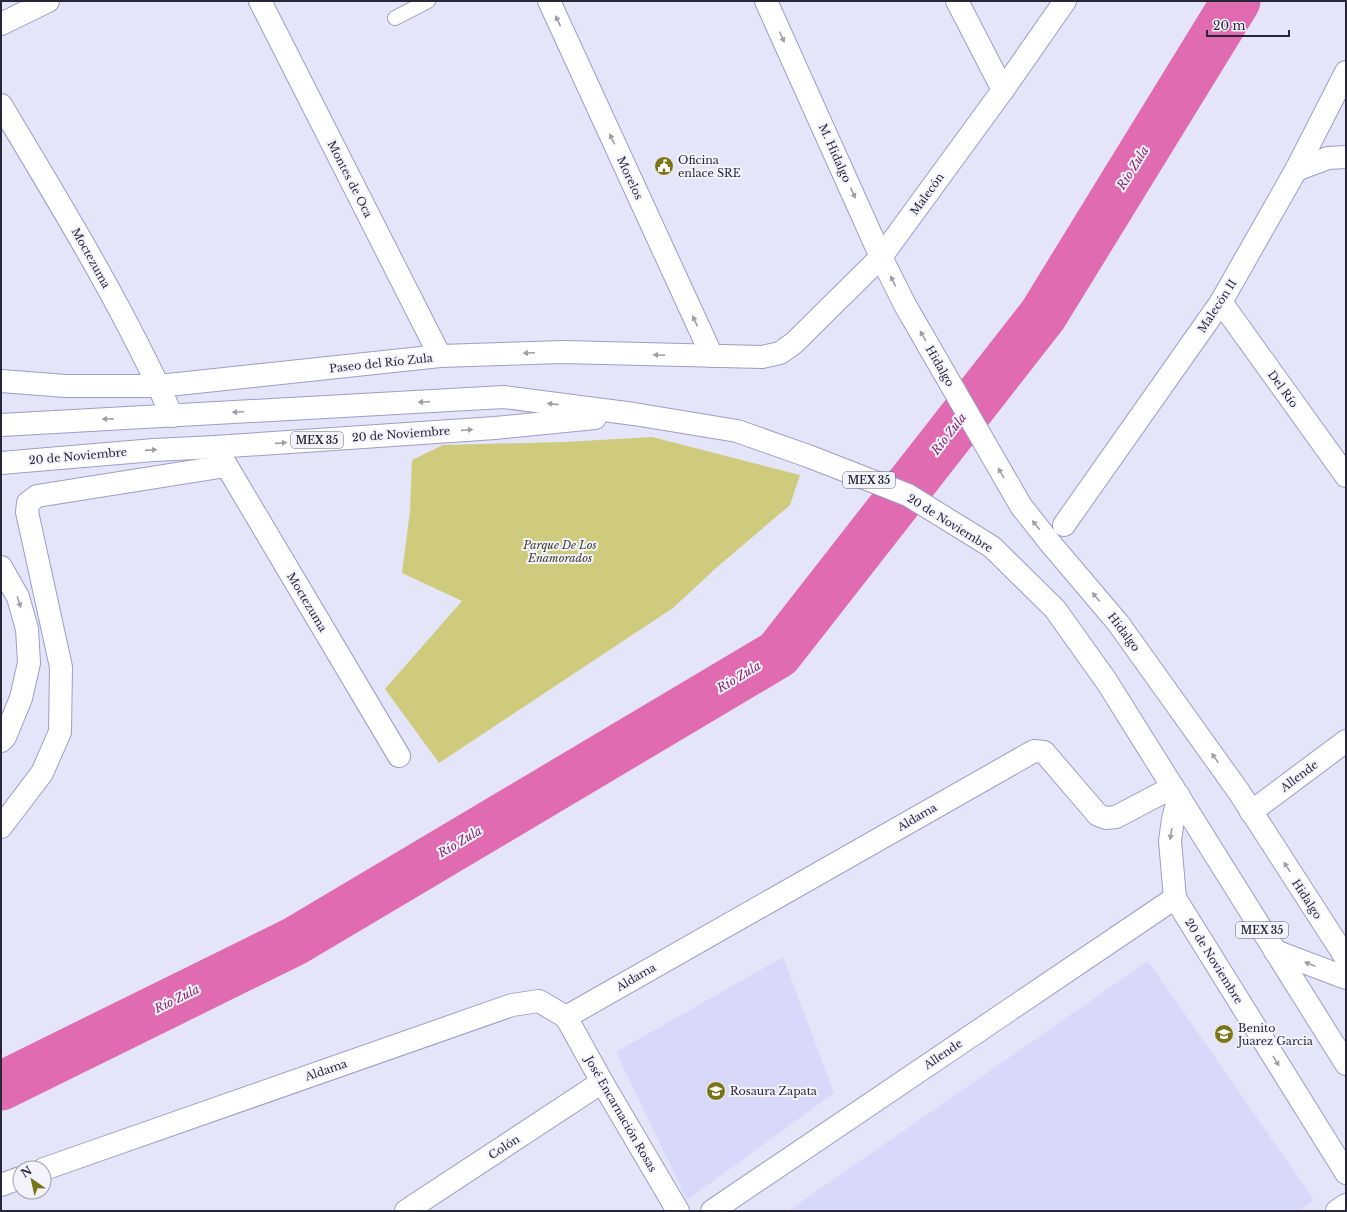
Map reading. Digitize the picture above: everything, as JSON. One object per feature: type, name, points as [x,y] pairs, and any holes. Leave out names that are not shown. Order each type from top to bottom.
[{"type":"street","points":[[1,24],[48,1]]},
{"type":"street","name":"Montes de Oca","points":[[260,1],[440,356]]},
{"type":"street","name":"Morelos","points":[[549,1],[712,356]]},
{"type":"street","name":"M. Hidalgo","points":[[766,1],[881,257],[905,305]]},
{"type":"street","points":[[957,1],[1003,90]]},
{"type":"street","name":"Malecón","points":[[762,357],[780,353],[794,343],[881,257],[1003,90],[1065,1]]},
{"type":"street","name":"Malecón II","points":[[1064,525],[1221,302],[1296,170],[1346,72]]},
{"type":"street","name":"Moctezuma","points":[[1,105],[91,256],[159,386],[172,416]]},
{"type":"street","points":[[1296,170],[1328,158],[1346,157]]},
{"type":"street","name":"Del Río","points":[[1221,302],[1346,476]]},
{"type":"street","name":"Hidalgo","points":[[905,305],[1021,506],[1118,623],[1239,792],[1346,958]]},
{"type":"street","name":"Paseo del Río Zula","points":[[1,380],[66,386],[159,386],[440,356],[563,352],[762,357]]},
{"type":"street","name":"20 de Noviembre","points":[[1,425],[504,398],[634,414],[737,431],[808,456],[908,495],[992,547],[1055,609],[1107,682],[1346,1064]]},
{"type":"street","name":"20 de Noviembre","points":[[1,463],[154,450],[496,428],[634,414]]},
{"type":"street","name":"Moctezuma","points":[[215,447],[399,756]]},
{"type":"street","points":[[1,827],[42,773],[60,732],[61,667],[27,512],[28,503],[36,496],[226,466]]},
{"type":"street","points":[[1,567],[18,597],[27,629],[29,663],[21,698],[5,737],[1,742]]},
{"type":"street","name":"Allende","points":[[1251,812],[1346,741]]},
{"type":"street","name":"Aldama","points":[[52,1167],[512,1005],[539,1001],[566,1017],[1034,750],[1044,752],[1098,815],[1106,818],[1116,818],[1176,792]]},
{"type":"street","name":"20 de Noviembre","points":[[1176,792],[1170,841],[1175,898],[1346,1173]]},
{"type":"street","name":"Allende","points":[[712,1211],[1175,898]]},
{"type":"street","points":[[1275,951],[1346,978]]},
{"type":"street","name":"José Encarnación Rosas","points":[[566,1017],[602,1082],[678,1211]]},
{"type":"street","name":"Colón","points":[[406,1211],[602,1082]]},
{"type":"street","points":[[1,1185],[12,1181]]},
{"type":"street","points":[[1337,1211],[1346,1204]]},
{"type":"lane","points":[[395,18],[428,1]]},
{"type":"shaded area","points":[[783,957],[834,1093],[687,1200],[616,1052]]},
{"type":"shaded area","points":[[1148,961],[1314,1200],[1299,1211],[788,1211]]},
{"type":"green space","name":"Parque De Los Enamorados","points":[[652,437],[800,475],[790,505],[716,568],[673,608],[439,763],[385,689],[462,601],[402,573],[410,511],[412,460],[443,445],[564,442]]},
{"type":"waterway","name":"Río Zula","points":[[1,1086],[295,941],[778,654],[1043,315],[1236,1]]},
{"type":"place","name":"Oficina enlace SRE","points":[[664,166]]},
{"type":"place","name":"Benito Juarez Garcia","points":[[1224,1034]]},
{"type":"place","name":"Rosaura Zapata","points":[[716,1091]]}]
